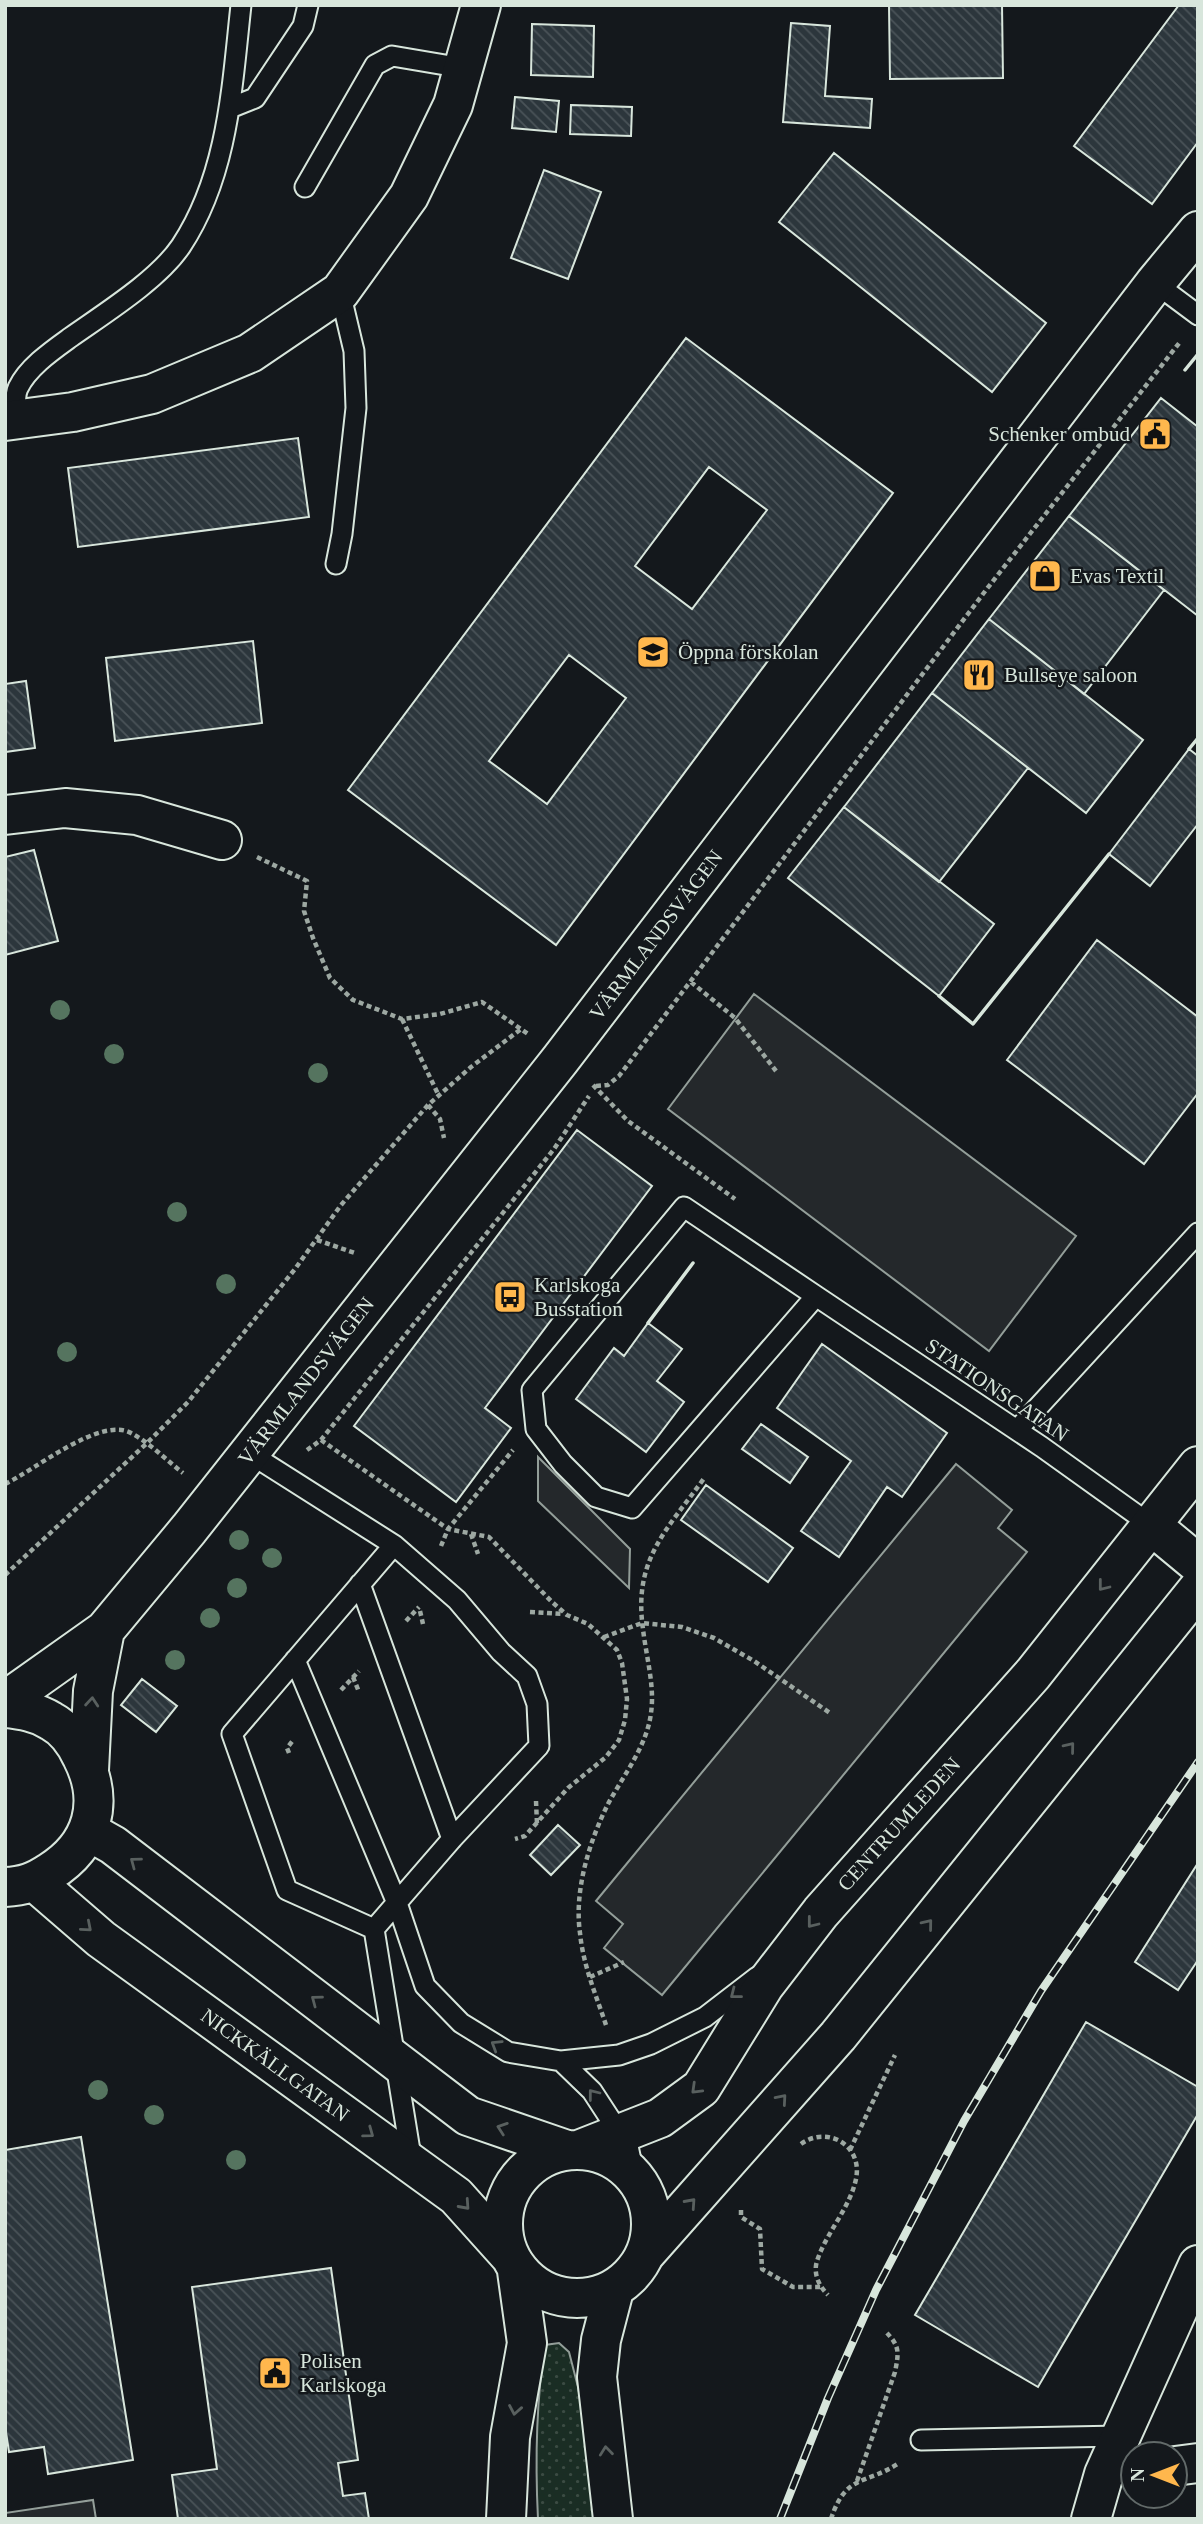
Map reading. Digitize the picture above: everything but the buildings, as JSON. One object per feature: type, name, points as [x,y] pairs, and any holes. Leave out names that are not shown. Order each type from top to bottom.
[{"type":"street","points":[[10,420],[73,412],[152,394],[250,353],[340,292],[409,196],[453,105],[481,5]]},
{"type":"street","name":"VÄRMLANDSVÄGEN","points":[[5,1702],[105,1630],[249,1453],[560,1060],[1156,283],[1198,232]]},
{"type":"street","points":[[5,815],[65,808],[136,815],[222,840]]},
{"type":"street","name":"CENTRUMLEDEN","points":[[574,2150],[660,2118],[701,2088],[764,1986],[789,1952],[821,1912],[1032,1674],[1198,1466]]},
{"type":"street","points":[[1151,1525],[1198,1564]]},
{"type":"street","points":[[513,2263],[542,2291],[570,2298],[614,2290],[632,2274],[645,2254],[838,2036],[1198,1589]]},
{"type":"street","name":"VÄRMLANDSVÄGEN","points":[[89,1770],[93,1691],[105,1630]]},
{"type":"street","points":[[5,1708],[29,1710],[51,1720],[64,1730],[75,1741],[94,1786],[88,1831],[80,1846],[65,1863],[20,1884]]},
{"type":"street","points":[[88,1831],[113,1845],[468,2116],[574,2150],[608,2155],[622,2164],[634,2175],[649,2206],[652,2227],[645,2254]]},
{"type":"street","name":"NICKKÄLLGATAN","points":[[20,1884],[101,1938],[456,2196],[513,2263]]},
{"type":"street","points":[[506,2519],[510,2437],[527,2343],[513,2263],[502,2228],[504,2207],[509,2190],[517,2179],[542,2157],[574,2150]]},
{"type":"street","points":[[1127,2440],[1198,2265]]},
{"type":"street","points":[[613,2519],[597,2377],[601,2340],[614,2290]]},
{"type":"street","points":[[1091,2519],[1119,2460]]},
{"type":"lane","points":[[10,420],[17,389],[42,358],[138,290],[179,249],[193,227],[211,184],[225,136],[241,5]]},
{"type":"lane","points":[[230,108],[255,98],[303,26],[308,5]]},
{"type":"lane","points":[[305,187],[375,65],[392,56],[463,68]]},
{"type":"lane","points":[[1156,283],[1198,315]]},
{"type":"lane","points":[[336,564],[356,408],[354,351],[340,292]]},
{"type":"lane","name":"STATIONSGATAN","points":[[536,1429],[532,1390],[684,1207],[1017,1430],[1151,1525]]},
{"type":"lane","points":[[1017,1430],[1198,1233]]},
{"type":"lane","points":[[536,1429],[563,1464],[596,1497],[632,1508],[816,1296]]},
{"type":"lane","points":[[249,1453],[394,1545],[457,1600],[501,1652],[527,1676],[537,1704],[539,1746],[452,1839],[374,1929]]},
{"type":"lane","points":[[374,1929],[287,1890],[232,1734],[394,1545]]},
{"type":"lane","points":[[360,1584],[452,1839]]},
{"type":"lane","points":[[295,1660],[397,1903],[425,1986],[461,2023],[508,2052],[561,2061],[619,2055],[651,2044],[705,2017],[789,1952]]},
{"type":"lane","points":[[374,1929],[412,2164]]},
{"type":"lane","points":[[561,2061],[592,2091],[628,2146],[634,2175]]},
{"type":"lane","points":[[921,2440],[1119,2460]]},
{"type":"path","points":[[595,1086],[608,1085],[619,1076],[986,590],[1182,340]]},
{"type":"path","points":[[5,1574],[146,1444],[214,1371],[317,1240],[341,1205],[438,1094],[521,1029],[482,1002],[440,1014],[402,1019],[353,1000],[330,978],[304,911],[307,881],[222,840]]},
{"type":"path","points":[[691,982],[735,1018],[776,1071]]},
{"type":"path","points":[[402,1019],[438,1094]]},
{"type":"path","points":[[428,1105],[440,1119],[446,1145]]},
{"type":"path","points":[[539,1156],[554,1149]]},
{"type":"path","points":[[317,1240],[359,1254]]},
{"type":"path","points":[[338,1419],[341,1404]]},
{"type":"path","points":[[5,1484],[86,1438],[106,1430],[118,1428],[132,1433],[146,1444]]},
{"type":"path","points":[[438,1554],[448,1530],[517,1446],[536,1429]]},
{"type":"path","points":[[321,1440],[448,1530],[489,1538],[552,1602],[567,1615],[588,1624],[617,1650],[626,1680],[627,1699],[619,1740],[606,1757],[568,1788],[525,1836],[515,1839]]},
{"type":"path","points":[[619,2055],[590,1977],[579,1931],[579,1908],[587,1856],[606,1807],[646,1732],[651,1714],[652,1694],[639,1599],[646,1565],[655,1547],[710,1470]]},
{"type":"path","points":[[471,1534],[478,1554]]},
{"type":"path","points":[[530,1612],[567,1615]]},
{"type":"path","points":[[604,1637],[642,1623],[682,1627],[713,1638],[754,1661],[830,1713]]},
{"type":"path","points":[[353,1677],[359,1692]]},
{"type":"path","points":[[606,1748],[614,1747]]},
{"type":"path","points":[[536,1801],[537,1824]]},
{"type":"path","points":[[590,1977],[624,1962]]},
{"type":"path","points":[[850,2150],[895,2055]]},
{"type":"path","points":[[793,2151],[816,2136],[832,2136],[844,2141],[856,2163],[856,2177],[816,2263],[816,2276],[828,2295]]},
{"type":"path","points":[[741,2217],[760,2229],[762,2269],[793,2287],[821,2287]]},
{"type":"path","points":[[856,2481],[895,2372],[898,2354],[895,2341],[885,2331]]},
{"type":"path","points":[[831,2519],[835,2506],[856,2481],[898,2464],[912,2453],[921,2440]]},
{"type":"green space","points":[[559,2343],[569,2352],[578,2387],[595,2484],[598,2519],[538,2519],[537,2432],[542,2367],[545,2345]]},
{"type":"shaded area","points":[[754,994],[1076,1236],[989,1351],[668,1109]]},
{"type":"shaded area","points":[[538,1457],[630,1549],[629,1588],[538,1501]]},
{"type":"shaded area","points":[[956,1464],[1012,1510],[998,1528],[1027,1552],[662,1995],[604,1948],[623,1924],[596,1901]]},
{"type":"shaded area","points":[[93,2500],[96,2519],[5,2519],[5,2513]]},
{"type":"railway","points":[[780,2519],[828,2398],[876,2290],[964,2121],[1041,1991],[1198,1762]]},
{"type":"wall","points":[[1185,370],[1198,354]]},
{"type":"wall","points":[[1189,749],[1198,738]]},
{"type":"wall","points":[[939,996],[973,1024],[1109,854]]},
{"type":"wall","points":[[648,1323],[693,1263]]},
{"type":"place","name":"Schenker ombud","points":[[1155,434]]},
{"type":"place","name":"Evas Textil","points":[[1045,576]]},
{"type":"place","name":"Öppna förskolan","points":[[653,652]]},
{"type":"place","name":"Bullseye saloon","points":[[979,675]]},
{"type":"place","name":"Karlskoga Busstation","points":[[510,1297]]},
{"type":"place","name":"Polisen Karlskoga","points":[[275,2373]]}]
